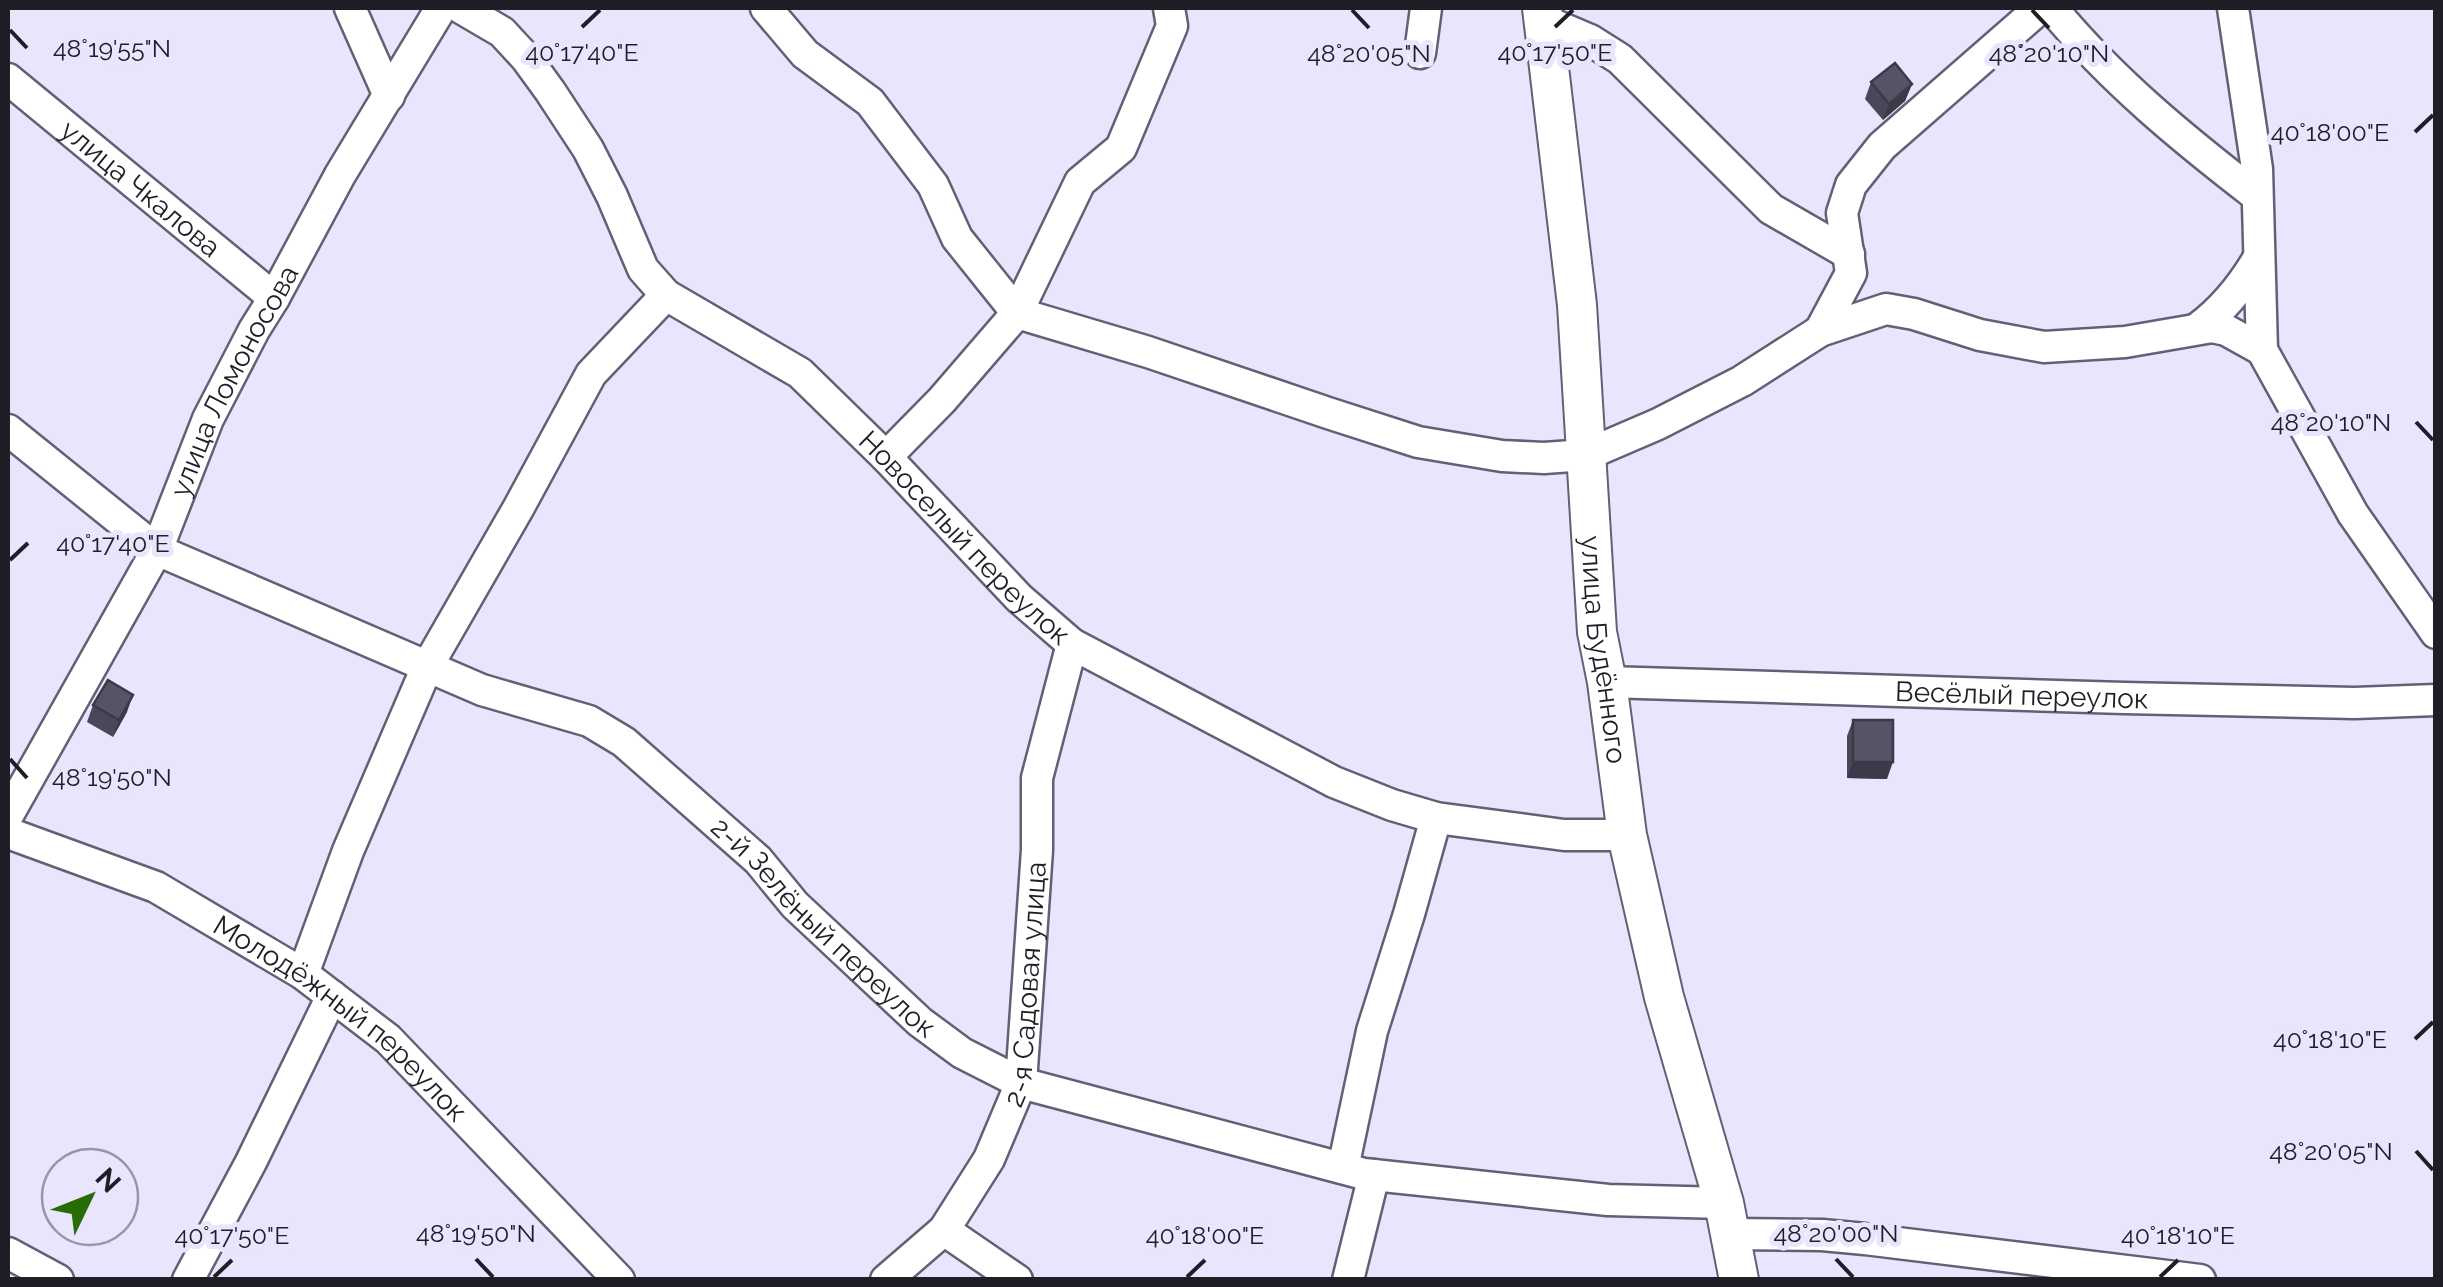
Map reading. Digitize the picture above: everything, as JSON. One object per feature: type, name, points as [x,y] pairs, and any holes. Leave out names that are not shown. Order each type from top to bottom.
[{"type":"main road","name":"улица Будённого","points":[[1542,14],[1577,306],[1597,632],[1627,834],[1664,997],[1727,1219],[1738,1280]]},
{"type":"street","points":[[350,8],[389,96]]},
{"type":"street","name":"улица Ломоносова","points":[[8,815],[157,550],[208,419],[254,330],[340,175],[441,8]]},
{"type":"street","name":"Новоселый переулок","points":[[460,8],[502,32],[550,91],[596,165],[643,268],[666,295],[800,373],[886,457],[1018,598],[1072,644],[1334,782],[1392,805],[1436,818],[1564,834],[1627,834]]},
{"type":"street","points":[[766,8],[805,54],[870,102],[934,185],[957,238],[1016,313],[1148,352],[1418,442],[1502,456],[1586,455],[1742,381],[1820,332],[1886,309],[2044,348],[2125,342],[2212,327],[2226,330],[2262,350]]},
{"type":"street","points":[[886,457],[942,400],[1016,313],[1080,182],[1121,148],[1172,26],[1170,8]]},
{"type":"street","points":[[1420,53],[1426,8]]},
{"type":"street","points":[[1820,332],[1850,264],[1842,213],[1852,185],[1882,146],[2040,8]]},
{"type":"street","points":[[2052,8],[2110,72],[2166,124],[2258,196]]},
{"type":"street","points":[[2233,8],[2257,169],[2262,350],[2352,514],[2436,633]]},
{"type":"street","points":[[1542,14],[1620,59],[1771,209],[1850,264],[1877,292],[1886,309]]},
{"type":"street","name":"улица Чкалова","points":[[8,79],[274,298]]},
{"type":"street","points":[[2198,328],[2232,298],[2258,259]]},
{"type":"street","points":[[303,974],[348,851],[427,667],[590,374],[666,295]]},
{"type":"street","name":"2-й Зелёный переулок","points":[[8,430],[157,550],[482,690],[589,721],[624,742],[758,860],[794,905],[920,1022],[962,1053],[1021,1083],[1374,1175],[1608,1200],[1822,1236],[2200,1280]]},
{"type":"street","name":"2-я Садовая улица","points":[[886,1280],[944,1230],[989,1158],[1021,1083],[1037,850],[1036,778],[1072,644]]},
{"type":"street","name":"Весёлый переулок","points":[[1606,682],[2182,699],[2436,700]]},
{"type":"street","points":[[1343,1168],[1372,1031],[1436,818]]},
{"type":"street","name":"Молодёжный переулок","points":[[8,833],[156,887],[303,974],[388,1040],[619,1280]]},
{"type":"street","points":[[188,1280],[332,996]]},
{"type":"street","points":[[1348,1280],[1374,1175]]},
{"type":"street","points":[[944,1230],[1017,1280]]},
{"type":"street","points":[[8,1253],[58,1280]]},
{"type":"building","points":[[1895,63],[1912,84],[1889,104],[1871,82]]},
{"type":"building","points":[[108,680],[133,695],[119,720],[93,705]]},
{"type":"building","points":[[1853,720],[1893,720],[1893,762],[1853,762]]}]
